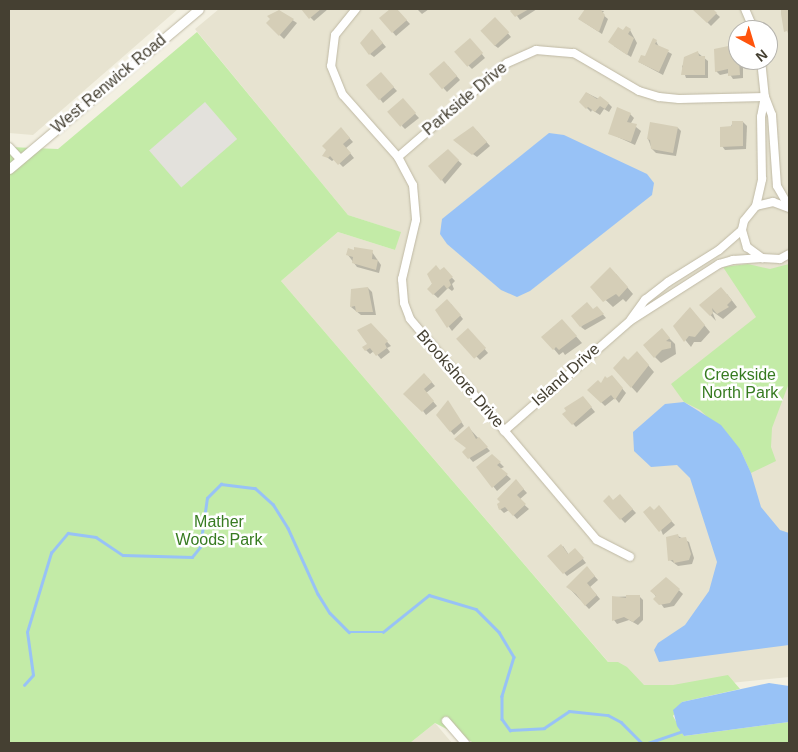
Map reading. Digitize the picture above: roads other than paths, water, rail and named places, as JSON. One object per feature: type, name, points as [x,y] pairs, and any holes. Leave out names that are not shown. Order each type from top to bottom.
[{"type":"street","name":"West Renwick Road","points":[[9,169],[199,9]]},
{"type":"street","name":"Brookshore Drive","points":[[356,9],[335,35],[330,52],[333,76],[342,94],[398,157],[410,178],[416,203],[416,220],[402,279],[407,311],[418,331],[597,540],[630,557]]},
{"type":"street","name":"Parkside Drive","points":[[398,157],[507,63],[536,50],[560,49],[574,53],[640,91],[659,97],[679,99],[765,97]]},
{"type":"street","points":[[762,70],[765,97],[772,115],[777,186],[789,207]]},
{"type":"street","points":[[765,97],[761,116],[762,179],[756,206],[772,202],[789,207]]},
{"type":"street","points":[[9,147],[20,159]]},
{"type":"street","name":"Island Drive","points":[[504,431],[630,321],[645,300],[668,282],[719,250],[742,230],[744,221],[756,206]]},
{"type":"street","points":[[742,230],[748,247],[762,258]]},
{"type":"street","name":"Island Drive","points":[[630,321],[653,309],[682,286],[719,264],[733,260],[762,258],[771,260],[789,254]]},
{"type":"street","points":[[446,721],[466,743]]},
{"type":"water","points":[[549,133],[564,135],[647,174],[654,183],[652,195],[530,291],[517,297],[501,290],[447,244],[440,234],[442,219]]},
{"type":"water","points":[[684,402],[721,425],[740,449],[751,473],[761,507],[780,530],[789,533],[789,645],[659,662],[654,650],[658,643],[685,625],[709,591],[717,562],[690,478],[677,465],[651,467],[634,451],[633,432],[665,404]]},
{"type":"water","points":[[769,683],[789,686],[789,722],[684,736],[677,726],[673,710],[682,702]]},
{"type":"waterway","points":[[24,685],[33,675],[27,632],[51,553],[68,533],[96,537],[123,555],[192,557],[200,547],[207,498],[221,484],[255,488],[273,504],[288,528],[318,594],[330,613],[349,632],[383,632],[429,595],[476,609],[499,632],[514,657],[502,696],[502,719],[510,730],[544,728],[569,711],[608,715],[621,722],[642,743]]},
{"type":"waterway","points":[[648,743],[682,731]]},
{"type":"park label","name":"Creekside North Park","points":[[740,384]]},
{"type":"park label","name":"Mather Woods Park","points":[[219,531]]}]
